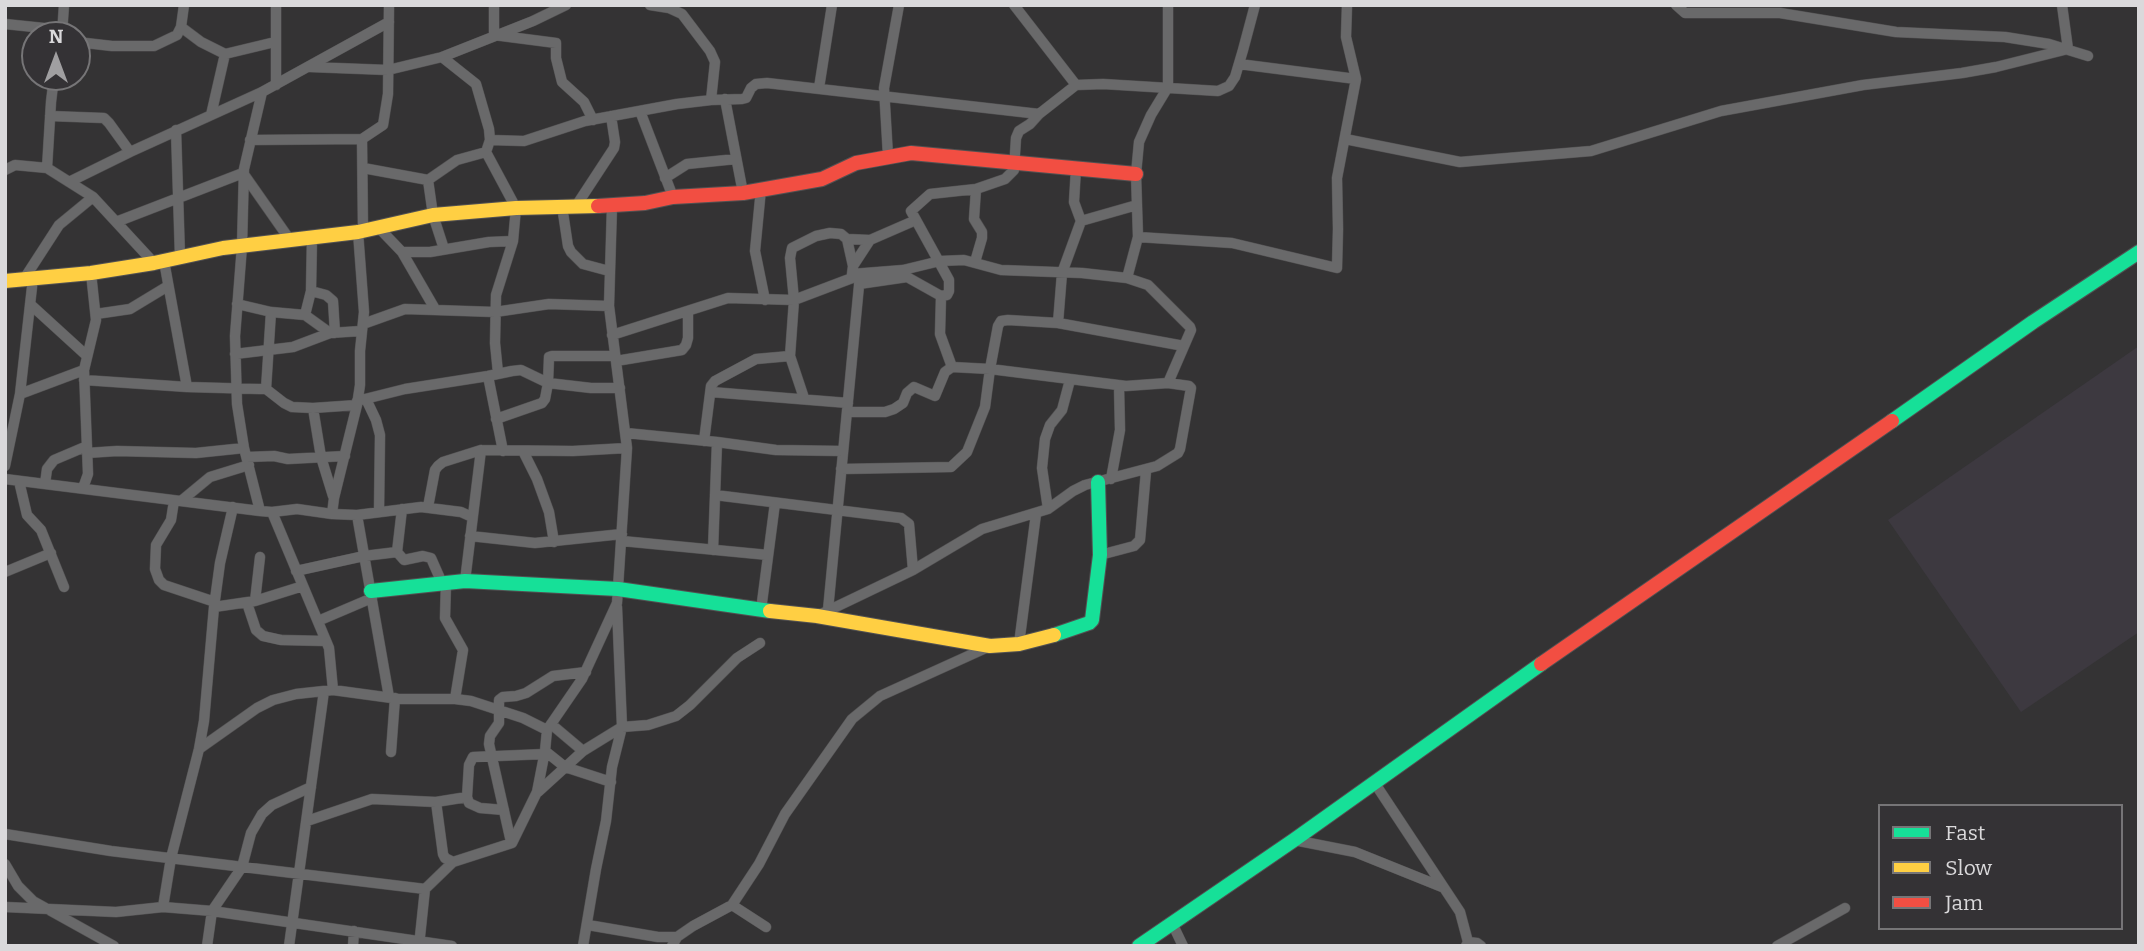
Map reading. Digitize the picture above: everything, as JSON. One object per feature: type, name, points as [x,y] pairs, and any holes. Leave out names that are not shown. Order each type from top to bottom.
[{"type":"main road","points":[[5,281],[91,273],[242,246],[378,228],[433,215],[516,208],[612,206],[743,193],[822,179],[856,163],[911,153],[935,153],[1014,164],[1136,174]]},
{"type":"main road","points":[[1142,945],[1794,487],[2139,252]]},
{"type":"main road","points":[[371,594],[465,582],[761,610],[822,613],[989,646],[1019,644],[1041,640],[1092,620],[1105,481]]},
{"type":"street","points":[[91,44],[154,46],[177,35],[184,5]]},
{"type":"street","points":[[276,5],[276,85]]},
{"type":"street","points":[[250,140],[362,139],[383,125],[386,119],[389,5]]},
{"type":"street","points":[[494,5],[494,35]]},
{"type":"street","points":[[310,67],[388,70],[442,57],[550,9],[566,5]]},
{"type":"street","points":[[650,5],[682,13],[710,51],[715,62],[711,100]]},
{"type":"street","points":[[819,88],[832,5]]},
{"type":"street","points":[[888,156],[884,96],[899,5]]},
{"type":"street","points":[[1014,5],[1076,85]]},
{"type":"street","points":[[1126,278],[1138,237],[1136,174],[1141,134],[1168,87],[1168,5]]},
{"type":"street","points":[[905,274],[941,296],[947,295],[949,280],[911,211],[930,194],[976,189],[1005,179],[1013,172],[1017,135],[1076,85],[1223,90],[1229,86],[1239,64],[1255,5]]},
{"type":"street","points":[[1138,237],[1233,243],[1337,268],[1337,178],[1356,79],[1346,37],[1347,5]]},
{"type":"street","points":[[1676,5],[1685,13],[1780,13],[1896,32],[2005,37],[2068,49],[2088,56]]},
{"type":"street","points":[[2062,5],[2068,49]]},
{"type":"street","points":[[69,182],[262,92],[389,23]]},
{"type":"street","points":[[181,27],[201,42],[225,54],[275,42]]},
{"type":"street","points":[[494,35],[556,44],[556,58],[562,82],[584,102],[593,120]]},
{"type":"street","points":[[1345,139],[1461,162],[1591,151],[1721,111],[1863,85],[1962,73],[2068,49]]},
{"type":"street","points":[[211,115],[225,54]]},
{"type":"street","points":[[442,57],[476,84],[489,129],[486,152],[516,208],[513,241],[499,285],[495,312],[493,375],[496,419],[503,451]]},
{"type":"street","points":[[1239,64],[1356,79]]},
{"type":"street","points":[[489,140],[524,141],[611,116],[711,100],[746,98],[756,84],[767,83],[1039,114]]},
{"type":"street","points":[[47,167],[53,91]]},
{"type":"street","points":[[260,511],[235,389],[235,354],[242,246],[243,173],[262,92]]},
{"type":"street","points":[[725,99],[743,193]]},
{"type":"street","points":[[640,111],[673,198]]},
{"type":"street","points":[[50,116],[104,118],[130,152]]},
{"type":"street","points":[[609,271],[583,264],[568,246],[569,206],[614,148],[611,116]]},
{"type":"street","points":[[176,130],[180,257]]},
{"type":"street","points":[[332,514],[360,402],[363,284],[360,231],[362,139]]},
{"type":"street","points":[[363,167],[428,180],[457,160],[486,152]]},
{"type":"street","points":[[665,178],[687,164],[736,159]]},
{"type":"street","points":[[5,170],[15,165],[47,167],[93,197],[159,262],[168,286],[187,387]]},
{"type":"street","points":[[1058,323],[1062,273],[1080,221],[1074,202],[1076,169]]},
{"type":"street","points":[[116,222],[243,173]]},
{"type":"street","points":[[243,173],[290,240]]},
{"type":"street","points":[[428,180],[433,215],[444,250]]},
{"type":"street","points":[[761,189],[755,251],[765,300]]},
{"type":"street","points":[[975,262],[982,238],[982,232],[974,219],[976,189]]},
{"type":"street","points":[[5,466],[20,394],[30,304],[29,279],[59,225],[93,197]]},
{"type":"street","points":[[1080,221],[1137,205]]},
{"type":"street","points":[[583,946],[622,727],[618,596],[627,448],[608,306],[612,206]]},
{"type":"street","points":[[804,398],[790,356],[794,300],[790,258],[792,248],[816,236],[837,233],[847,239],[870,240],[916,220]]},
{"type":"street","points":[[378,228],[402,253],[435,309]]},
{"type":"street","points":[[305,315],[312,291],[312,237]]},
{"type":"street","points":[[847,239],[856,275]]},
{"type":"street","points":[[822,613],[838,510],[856,275],[870,240]]},
{"type":"street","points":[[402,253],[513,241]]},
{"type":"street","points":[[612,335],[728,298],[794,300],[856,275],[905,274],[940,261],[975,262],[1000,270],[1126,278],[1148,285],[1191,330],[1168,383]]},
{"type":"street","points":[[83,488],[88,474],[84,375],[96,314],[91,273]]},
{"type":"street","points":[[96,314],[130,309],[168,286]]},
{"type":"street","points":[[312,291],[326,295],[333,301],[333,333]]},
{"type":"street","points":[[941,296],[940,334],[952,367]]},
{"type":"street","points":[[30,304],[88,356]]},
{"type":"street","points":[[237,304],[271,312],[305,315],[333,333]]},
{"type":"street","points":[[235,354],[293,348],[333,333],[362,328],[399,310],[419,308],[495,312],[549,304],[608,306]]},
{"type":"street","points":[[266,389],[271,312]]},
{"type":"street","points":[[496,419],[542,403],[548,383],[549,357],[616,359],[682,350],[688,338],[688,312]]},
{"type":"street","points":[[841,469],[951,467],[967,452],[985,407],[989,369],[1001,321],[1058,323],[1184,346]]},
{"type":"street","points":[[704,441],[711,386],[715,381],[756,359],[790,356]]},
{"type":"street","points":[[710,392],[804,398],[885,412],[903,403],[907,393],[914,387],[935,396],[945,373],[952,367],[989,369],[1119,386],[1168,383],[1191,388],[1182,444],[1178,453],[1157,467],[1085,485],[1048,509],[982,529],[913,570],[822,613]]},
{"type":"street","points":[[20,394],[84,375],[187,387],[266,389],[292,407],[313,408],[360,402],[405,389],[520,370],[548,383],[620,388]]},
{"type":"street","points":[[1048,509],[1042,468],[1045,439],[1050,425],[1062,410],[1070,380]]},
{"type":"street","points":[[1105,481],[1120,430],[1119,386]]},
{"type":"street","points":[[360,402],[376,420],[380,435],[379,512]]},
{"type":"street","points":[[5,403],[16,405]]},
{"type":"street","points":[[313,408],[321,457],[334,498]]},
{"type":"street","points":[[625,433],[776,450],[843,451]]},
{"type":"street","points":[[713,550],[717,442]]},
{"type":"street","points":[[428,507],[438,466],[481,450],[573,452],[627,448]]},
{"type":"street","points":[[45,484],[47,469],[54,460],[87,449],[247,457],[345,456]]},
{"type":"street","points":[[465,582],[481,450]]},
{"type":"street","points":[[523,451],[550,512],[554,542]]},
{"type":"street","points":[[247,457],[210,477],[177,501],[172,520],[156,545],[155,569],[159,580],[164,585],[214,605],[251,602],[303,586]]},
{"type":"street","points":[[1100,555],[1134,546],[1140,540],[1146,471]]},
{"type":"street","points":[[88,474],[96,490]]},
{"type":"street","points":[[5,479],[272,512],[297,509],[357,515],[428,507],[473,513]]},
{"type":"street","points":[[19,481],[27,515],[41,530],[64,587]]},
{"type":"street","points":[[715,495],[901,518],[907,521],[913,570]]},
{"type":"street","points":[[761,610],[775,503]]},
{"type":"street","points":[[163,907],[171,858],[204,721],[214,605],[220,563],[233,507]]},
{"type":"street","points":[[397,552],[402,509]]},
{"type":"street","points":[[272,512],[330,654],[328,690],[311,787],[289,946]]},
{"type":"street","points":[[1019,644],[1036,514]]},
{"type":"street","points":[[357,515],[392,698],[391,752]]},
{"type":"street","points":[[470,536],[536,543],[622,537],[768,555]]},
{"type":"street","points":[[296,571],[364,556],[397,552]]},
{"type":"street","points":[[397,552],[404,559],[423,555],[431,558],[441,583],[445,618],[463,650],[455,699]]},
{"type":"street","points":[[5,572],[51,553]]},
{"type":"street","points":[[260,557],[251,602],[256,630],[263,636],[281,640],[326,641]]},
{"type":"street","points":[[318,621],[371,594]]},
{"type":"street","points":[[418,944],[425,889],[453,862],[512,843],[537,792],[549,727],[586,671],[618,596]]},
{"type":"street","points":[[537,792],[583,751],[622,727],[648,725],[676,716],[737,658],[760,643]]},
{"type":"street","points":[[588,925],[674,942],[693,926],[732,905],[759,864],[785,814],[852,719],[880,696],[989,646]]},
{"type":"street","points":[[512,843],[489,740],[499,723],[500,698],[521,695],[557,674],[586,671]]},
{"type":"street","points":[[199,748],[265,704],[296,694],[328,690],[392,698],[455,699],[549,727],[583,751]]},
{"type":"street","points":[[504,810],[473,806],[467,797],[469,765],[473,757],[545,753],[565,767],[611,782]]},
{"type":"street","points":[[1374,782],[1460,912],[1467,944],[1477,943],[1480,946]]},
{"type":"street","points":[[207,946],[212,911],[242,867],[251,833],[262,814],[272,805],[311,787]]},
{"type":"street","points":[[307,821],[372,799],[436,802],[467,797]]},
{"type":"street","points":[[436,802],[443,854],[453,862]]},
{"type":"street","points":[[5,834],[171,858],[425,889]]},
{"type":"street","points":[[1294,840],[1355,852],[1442,888]]},
{"type":"street","points":[[5,864],[22,891],[33,901],[114,946]]},
{"type":"street","points":[[732,905],[766,927]]},
{"type":"street","points":[[5,907],[116,912],[163,907],[212,911],[354,931],[418,944],[452,946]]},
{"type":"street","points":[[1777,946],[1845,908]]},
{"type":"street","points":[[1172,923],[1183,946]]},
{"type":"street","points":[[353,946],[354,931]]},
{"type":"shaded area","points":[[2139,346],[2139,632],[2021,712],[1888,520]]},
{"type":"traffic: fast","points":[[1892,421],[2139,252]]},
{"type":"traffic: fast","points":[[1054,635],[1092,620],[1100,555],[1098,482]]},
{"type":"traffic: fast","points":[[371,591],[465,581],[618,589],[770,611]]},
{"type":"traffic: fast","points":[[1139,946],[1294,840],[1541,664]]},
{"type":"traffic: slow","points":[[5,281],[91,273],[223,248],[358,232],[433,215],[516,208],[598,206]]},
{"type":"traffic: slow","points":[[770,611],[817,616],[990,646],[1019,644],[1054,635]]},
{"type":"traffic: jam","points":[[598,206],[645,203],[673,197],[743,193],[822,179],[856,163],[911,153],[1136,174]]},
{"type":"traffic: jam","points":[[1541,664],[1892,421]]}]
